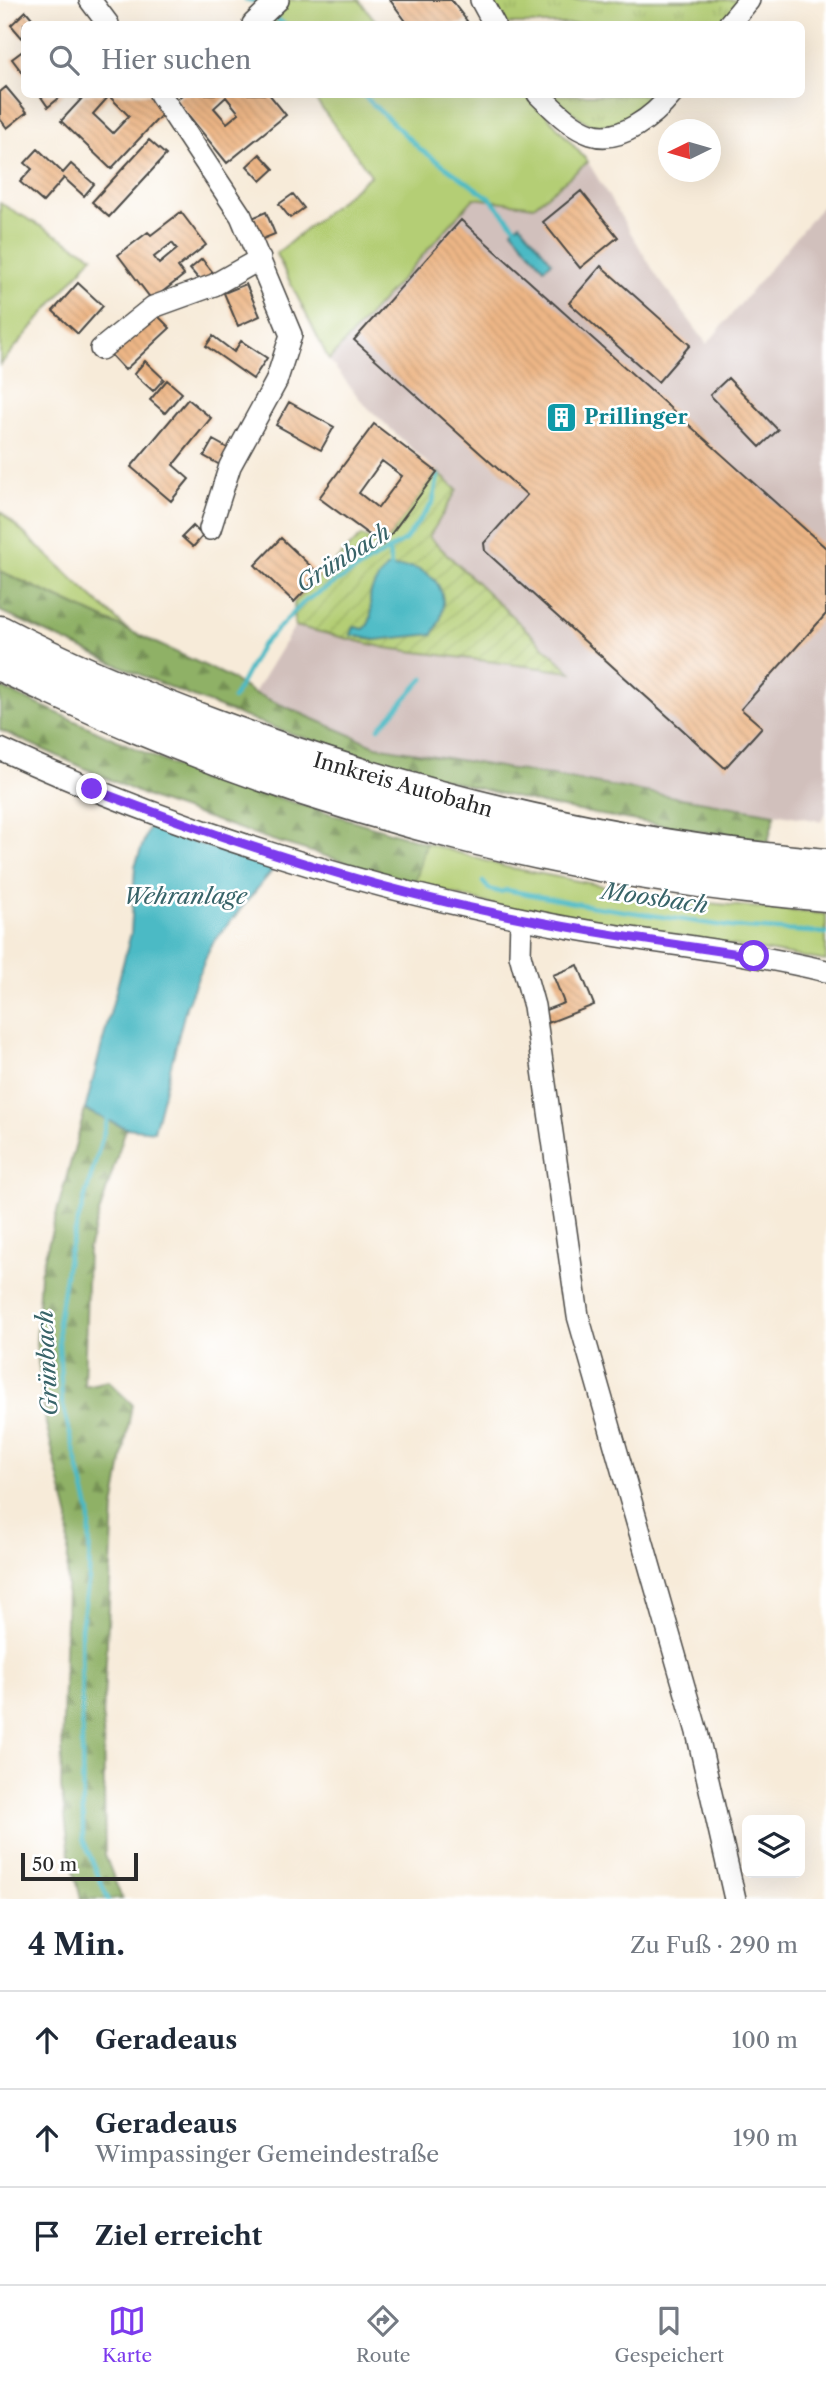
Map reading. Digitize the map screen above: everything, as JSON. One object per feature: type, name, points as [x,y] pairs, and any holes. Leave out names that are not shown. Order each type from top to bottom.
[{"type":"highway","name":"Innkreis Autobahn","points":[[0,632],[145,699],[285,751],[391,784],[597,834],[755,859],[826,865]]},
{"type":"highway","name":"Innkreis Autobahn","points":[[0,665],[135,727],[277,780],[382,813],[475,838],[595,864],[700,881],[826,895]]},
{"type":"street","points":[[90,0],[106,21]]},
{"type":"street","points":[[481,0],[492,21]]},
{"type":"street","points":[[731,21],[748,0]]},
{"type":"street","points":[[257,21],[278,1]]},
{"type":"street","points":[[163,98],[242,216],[290,335],[276,382],[230,466],[210,529]]},
{"type":"street","points":[[542,98],[568,122],[592,135],[606,136],[623,132],[645,120],[668,98]]},
{"type":"street","points":[[101,349],[153,307],[214,285],[260,259]]},
{"type":"street","points":[[0,748],[92,789],[231,841],[424,897],[521,919],[620,937],[780,960],[826,971]]},
{"type":"street","points":[[521,919],[520,955],[534,1006],[578,1316],[697,1732],[735,1899]]},
{"type":"shaded area","points":[[588,162],[658,278],[707,344],[826,201],[826,812],[821,821],[376,746],[254,693],[302,614],[411,567],[456,490],[363,403],[329,360],[475,198],[534,206]]},
{"type":"green space","points":[[284,0],[359,0],[376,21],[265,21]]},
{"type":"green space","points":[[490,0],[741,0],[724,21],[502,21]]},
{"type":"green space","points":[[314,98],[534,98],[588,162],[534,206],[474,198],[329,360],[276,254],[371,175]]},
{"type":"green space","points":[[552,98],[659,98],[619,124],[592,126]]},
{"type":"green space","points":[[0,203],[93,256],[0,365]]},
{"type":"green space","points":[[437,472],[457,490],[429,537],[571,672],[386,648],[295,626],[294,602],[361,536],[383,545]]},
{"type":"green space","points":[[0,511],[129,631],[0,571]]},
{"type":"green space","points":[[0,571],[225,675],[254,693],[376,746],[775,814],[768,842],[548,805],[413,771],[290,733],[164,685],[0,611]]},
{"type":"green space","points":[[0,687],[172,765],[426,843],[415,883],[272,840],[155,800],[0,730]]},
{"type":"green space","points":[[426,843],[506,867],[676,900],[826,914],[826,961],[497,906],[415,883]]},
{"type":"green space","points":[[85,1110],[126,1128],[88,1249],[84,1386],[108,1381],[132,1404],[114,1508],[103,1718],[105,1855],[122,1899],[81,1899],[70,1855],[61,1787],[69,1519],[46,1424],[36,1344],[40,1274]]},
{"type":"water","points":[[520,223],[552,262],[544,268],[512,230]]},
{"type":"water","points":[[411,567],[431,577],[442,593],[442,613],[433,634],[375,640],[351,635],[354,627],[364,629],[368,625],[371,616],[371,592],[386,568]]},
{"type":"water","name":"Wehranlage","points":[[150,824],[186,840],[276,866],[211,945],[186,1007],[154,1131],[126,1128],[85,1110],[131,933],[135,866]]},
{"type":"building","points":[[390,0],[451,0],[467,21],[406,21]]},
{"type":"building","points":[[26,11],[34,21],[21,21],[21,37],[11,25]]},
{"type":"building","points":[[21,52],[21,71],[12,59]]},
{"type":"building","points":[[6,87],[27,112],[7,128],[0,119],[0,92]]},
{"type":"building","points":[[42,98],[59,98],[48,107]]},
{"type":"building","points":[[82,98],[107,98],[93,114],[113,133],[129,116],[111,98],[156,98],[167,109],[111,169],[61,121]]},
{"type":"building","points":[[178,98],[225,98],[214,108],[227,123],[239,113],[227,98],[272,98],[286,115],[227,163],[176,100]]},
{"type":"building","points":[[149,140],[166,155],[109,217],[92,202]]},
{"type":"building","points":[[38,149],[63,173],[71,164],[94,184],[84,196],[64,178],[43,202],[20,182],[32,169],[25,163]]},
{"type":"building","points":[[260,154],[274,169],[261,181],[247,166]]},
{"type":"building","points":[[581,191],[618,237],[580,268],[543,222]]},
{"type":"building","points":[[293,194],[304,208],[290,218],[279,204]]},
{"type":"building","points":[[181,212],[206,245],[178,267],[184,275],[152,300],[118,255],[148,232],[151,235]],"holes":[[[172,243],[177,249],[159,264],[154,257]]]},
{"type":"building","points":[[266,212],[275,234],[260,240],[250,219]]},
{"type":"building","name":"Prillinger","points":[[461,220],[826,548],[826,614],[741,709],[762,727],[725,768],[485,551],[484,543],[527,495],[354,340]]},
{"type":"building","points":[[202,259],[214,274],[203,284],[190,269]]},
{"type":"building","points":[[601,266],[690,345],[658,382],[569,303]]},
{"type":"building","points":[[78,283],[103,306],[78,334],[53,311]]},
{"type":"building","points":[[246,284],[260,316],[238,326],[224,293]]},
{"type":"building","points":[[154,312],[170,328],[125,370],[110,354]]},
{"type":"building","points":[[213,336],[234,352],[241,341],[267,358],[253,379],[206,346]]},
{"type":"building","points":[[145,361],[164,379],[153,391],[134,374]]},
{"type":"building","points":[[728,378],[778,430],[760,447],[710,395]]},
{"type":"building","points":[[167,380],[182,393],[165,413],[150,400]]},
{"type":"building","points":[[188,399],[211,418],[173,465],[189,479],[171,501],[131,467]]},
{"type":"building","points":[[289,402],[334,427],[321,450],[276,425]]},
{"type":"building","points":[[374,424],[437,472],[383,545],[319,498]],"holes":[[[382,461],[402,476],[378,508],[359,493]]]},
{"type":"building","points":[[213,440],[229,449],[220,465],[204,456]]},
{"type":"building","points":[[193,526],[203,536],[193,547],[182,537]]},
{"type":"building","points":[[281,538],[320,575],[294,602],[255,565]]},
{"type":"building","points":[[578,965],[594,1005],[548,1023],[543,1011],[564,1003],[553,975]]},
{"type":"waterway","name":"Grünbach","points":[[246,0],[258,1],[262,5]]},
{"type":"waterway","name":"Grünbach","points":[[271,14],[280,21]]},
{"type":"waterway","name":"Grünbach","points":[[366,98],[420,149],[490,198],[519,231]]},
{"type":"waterway","name":"Grünbach","points":[[233,699],[261,646],[305,601],[405,540],[433,502],[438,476]]},
{"type":"waterway","points":[[389,552],[391,567]]},
{"type":"waterway","points":[[379,728],[424,678]]},
{"type":"waterway","name":"Moosbach","points":[[483,882],[489,889],[500,892],[507,890],[590,906],[731,927],[826,933]]},
{"type":"waterway","name":"Grünbach","points":[[108,1899],[83,1839],[81,1628],[89,1578],[90,1513],[62,1402],[58,1323],[68,1256],[109,1114]]},
{"type":"place","name":"Prillinger","points":[[561,417]]},
{"type":"route","points":[[92,789],[231,841],[424,897],[540,923],[754,956]]}]
